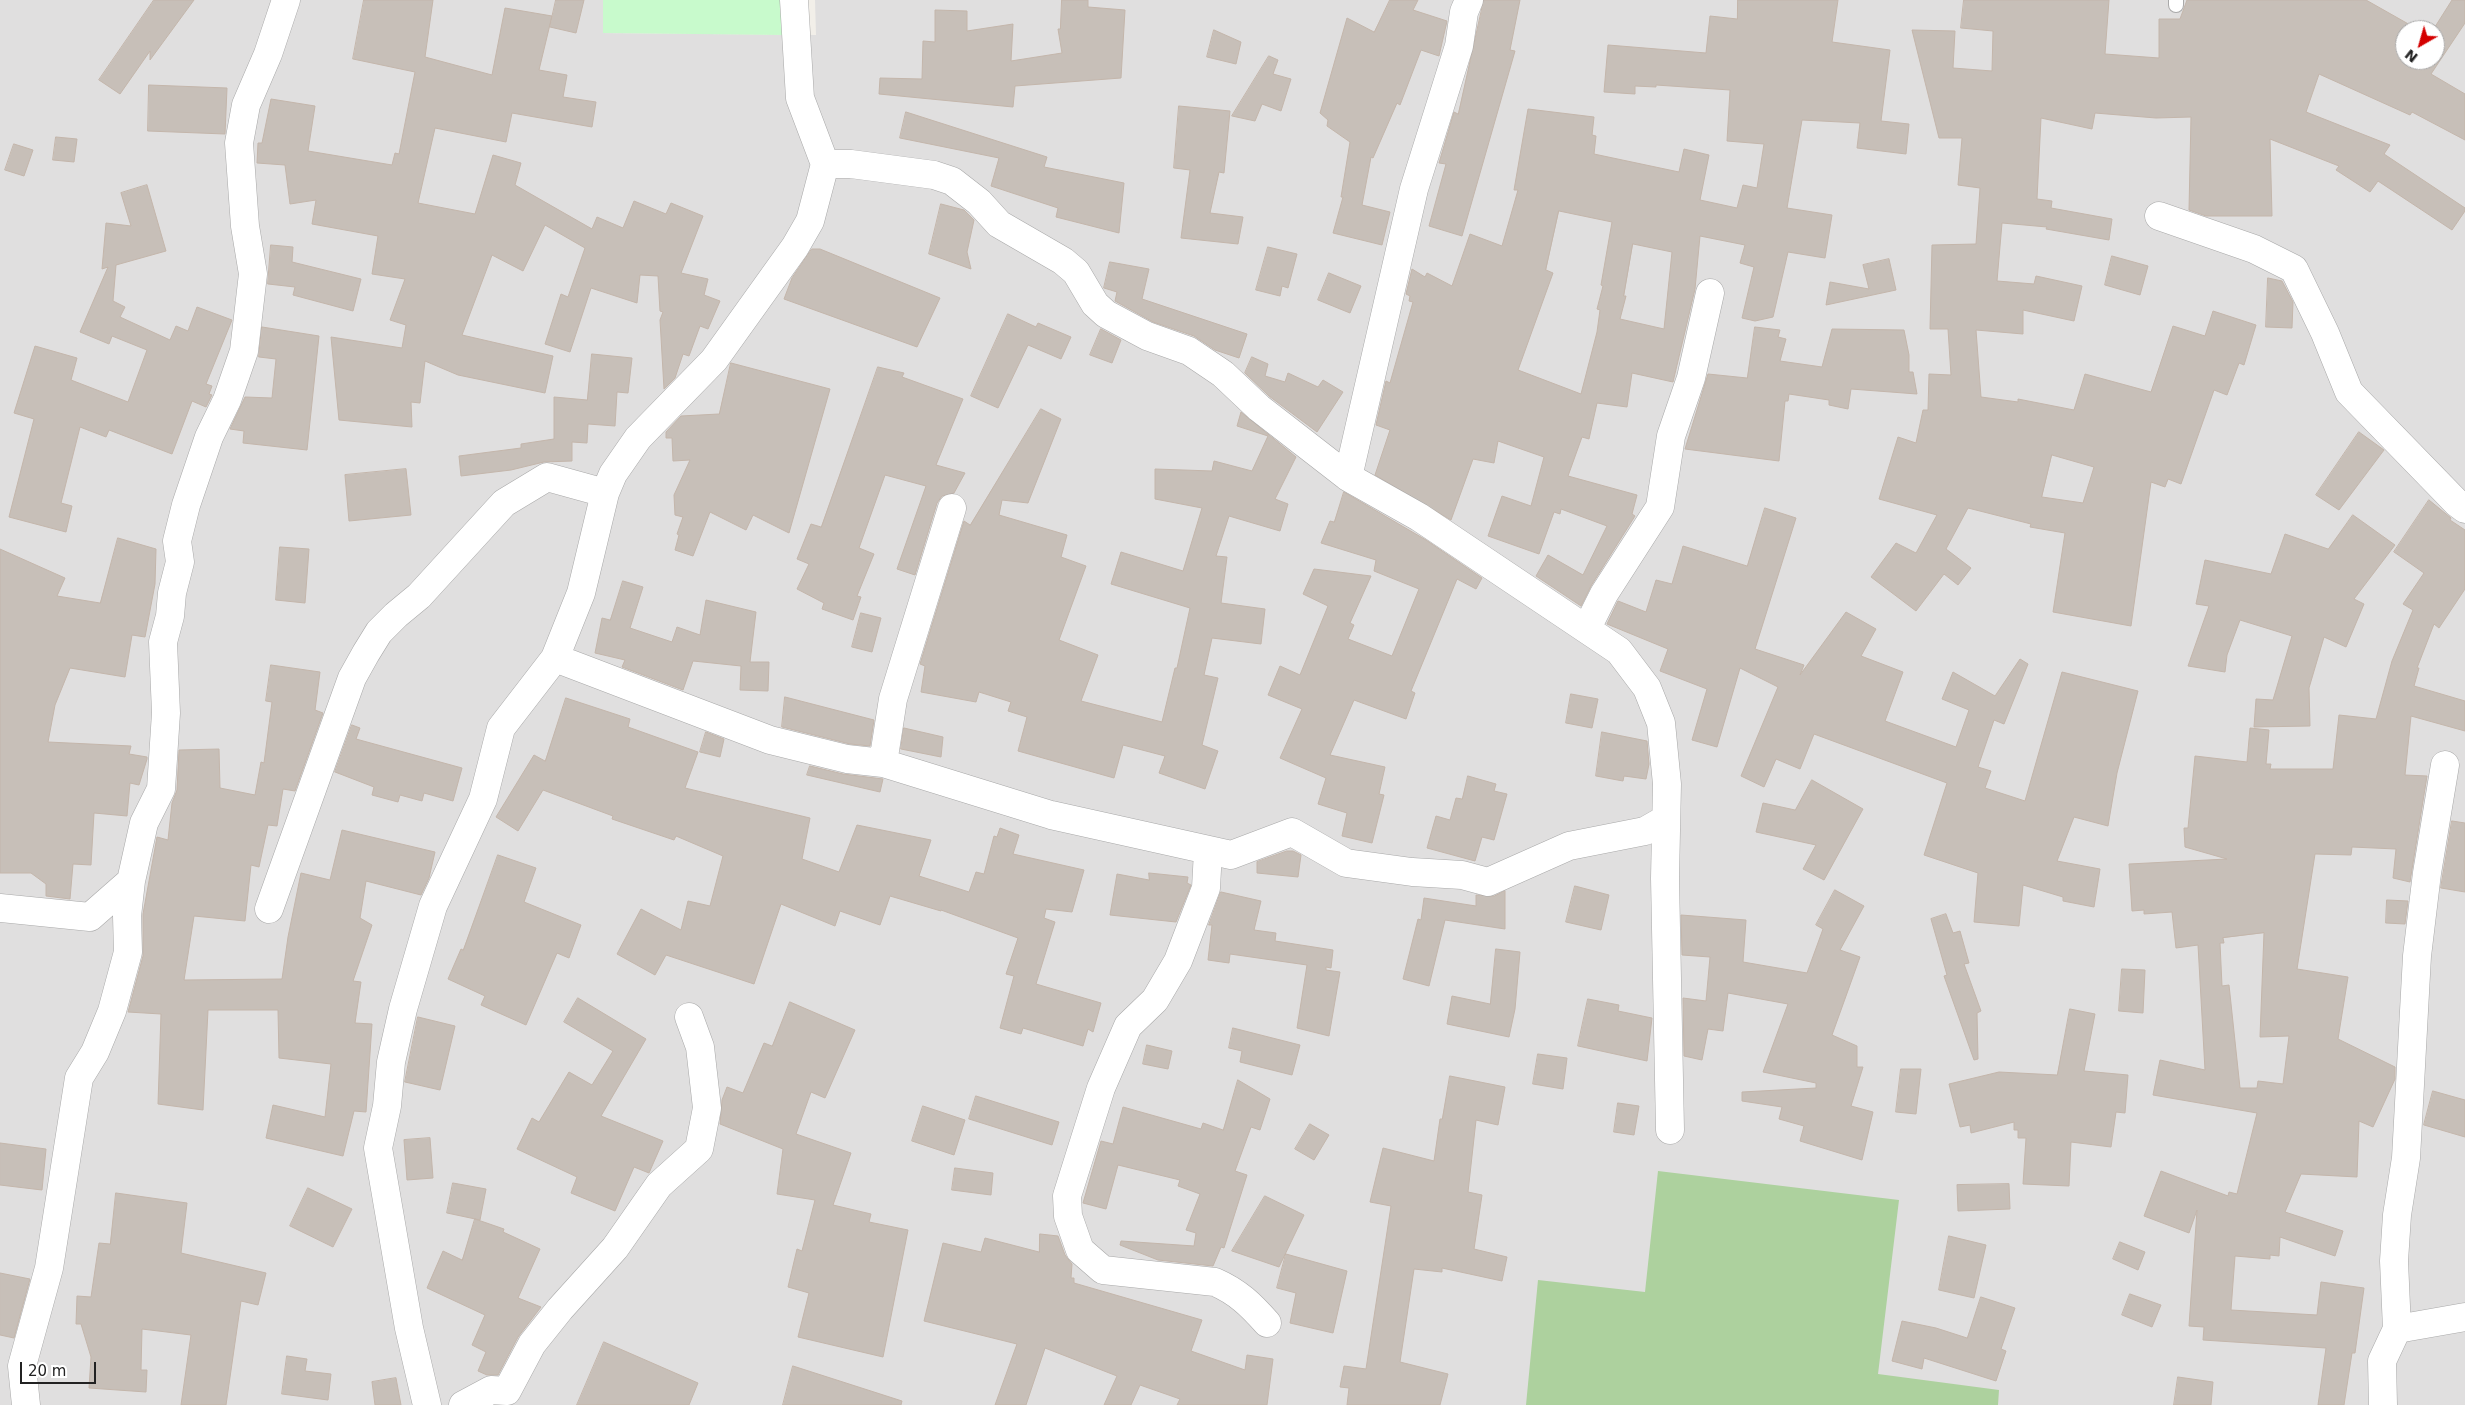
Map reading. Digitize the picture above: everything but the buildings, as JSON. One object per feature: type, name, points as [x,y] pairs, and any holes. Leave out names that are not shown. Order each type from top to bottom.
[{"type":"street","points":[[26,1405],[22,1366],[49,1268],[79,1078],[94,1052],[112,1011],[128,952],[127,916],[131,881],[144,823],[161,789],[166,713],[164,642],[170,616],[172,593],[180,562],[177,541],[186,505],[208,437],[227,400],[244,351],[254,274],[245,226],[239,143],[246,105],[268,54],[286,0]]},
{"type":"street","points":[[427,1405],[409,1328],[378,1148],[387,1106],[390,1062],[413,972],[433,906],[483,799],[501,728],[555,658],[582,593],[605,493],[613,474],[638,438],[714,360],[795,247],[810,221],[825,164],[800,98],[794,0]]},
{"type":"street","points":[[1348,477],[1414,188],[1459,46],[1464,12],[1469,0]]},
{"type":"street","points":[[825,164],[851,164],[934,175],[952,181],[979,202],[999,224],[1063,261],[1076,272],[1095,304],[1106,314],[1147,336],[1189,351],[1223,374],[1296,437],[1322,455],[1348,477],[1419,517],[1619,651],[1647,688],[1661,723],[1667,784],[1665,878],[1670,1130]]},
{"type":"street","points":[[2159,216],[2254,249],[2294,270],[2325,333],[2349,392],[2391,438],[2457,504],[2465,509]]},
{"type":"street","points":[[1587,628],[1604,594],[1660,507],[1670,436],[1691,378],[1710,293]]},
{"type":"street","points":[[269,909],[352,678],[379,632],[419,596],[504,503],[527,488],[546,477],[605,493]]},
{"type":"street","points":[[883,763],[893,699],[952,508]]},
{"type":"street","points":[[555,658],[770,740],[847,759],[883,763],[1051,815],[1231,855],[1292,832],[1346,863],[1412,872],[1462,875],[1488,882],[1569,846],[1645,831],[1666,819]]},
{"type":"street","points":[[2383,1405],[2382,1362],[2398,1329],[2394,1261],[2397,1215],[2406,1158],[2417,956],[2427,873],[2445,765]]},
{"type":"street","points":[[1208,851],[1206,888],[1178,961],[1155,1000],[1128,1026],[1101,1088],[1066,1196],[1068,1216],[1080,1250],[1090,1261],[1103,1270],[1215,1282],[1232,1289],[1247,1300],[1266,1323]]},
{"type":"street","points":[[0,908],[90,917],[131,881]]},
{"type":"street","points":[[463,1405],[491,1390],[507,1391],[538,1337],[615,1248],[659,1186],[699,1149],[707,1108],[700,1047],[689,1017]]},
{"type":"street","points":[[2398,1329],[2465,1317]]},
{"type":"shaded area","points":[[0,0],[603,0],[603,33],[816,35],[815,0],[2465,0],[2465,1405],[0,1405]]},
{"type":"green space","points":[[603,0],[781,0],[783,35],[603,33]]},
{"type":"green space","points":[[1658,1171],[1899,1200],[1878,1374],[1999,1390],[1998,1405],[1526,1405],[1538,1280],[1645,1292]]}]
